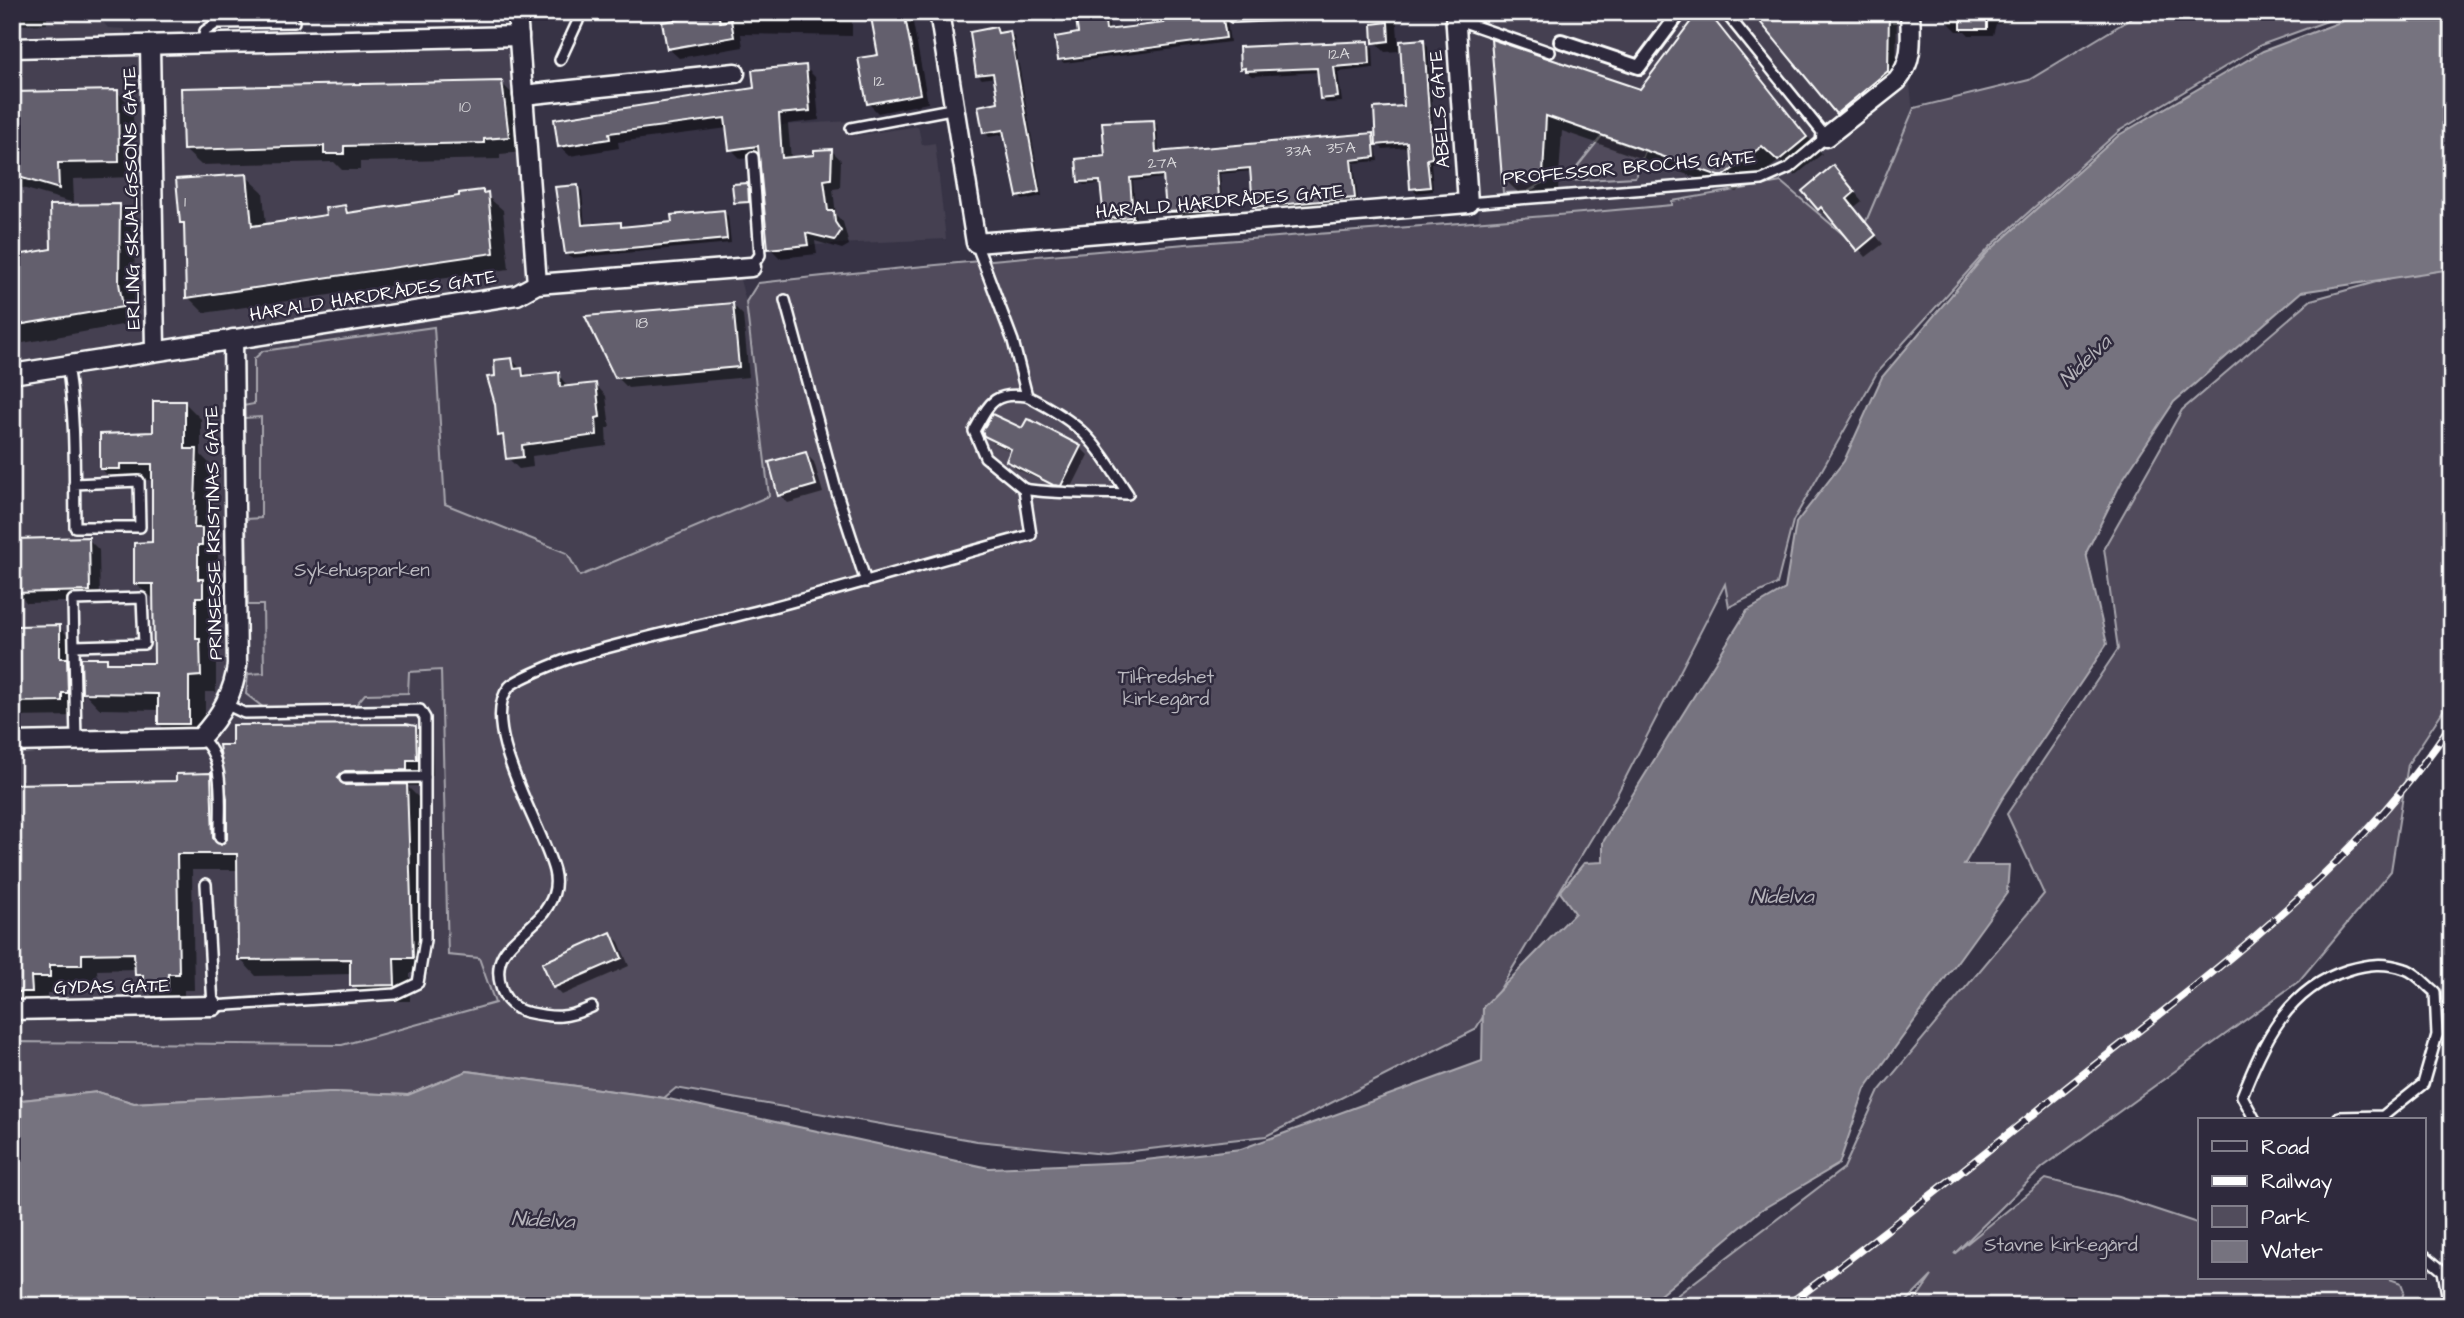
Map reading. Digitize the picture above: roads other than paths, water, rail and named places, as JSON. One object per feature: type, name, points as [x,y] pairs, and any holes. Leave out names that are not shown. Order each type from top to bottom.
[{"type":"street","points":[[517,12],[537,284]]},
{"type":"street","points":[[939,12],[976,243]]},
{"type":"street","points":[[1561,41],[1639,67],[1679,12]]},
{"type":"street","name":"PROFESSOR BROCHS GATE","points":[[1826,137],[1898,81],[1906,71],[1910,51],[1910,12]]},
{"type":"street","name":"ABELS GATE","points":[[1455,16],[1468,203]]},
{"type":"street","points":[[12,48],[519,36]]},
{"type":"street","name":"ERLING SKJALGSSONS GATE","points":[[150,45],[155,350]]},
{"type":"street","points":[[523,95],[735,73]]},
{"type":"street","name":"HARALD HARDRÅDES GATE","points":[[976,243],[1468,203]]},
{"type":"street","name":"HARALD HARDRÅDES GATE","points":[[12,374],[517,295],[537,284],[751,267]]},
{"type":"street","name":"PRINSESSE KRISTINAS GATE","points":[[200,738],[214,723],[235,685],[237,665],[233,339]]},
{"type":"street","points":[[12,742],[200,738]]},
{"type":"street","name":"GYDAS GATE","points":[[12,1010],[213,1006]]},
{"type":"lane","points":[[560,60],[578,21],[579,12]]},
{"type":"lane","points":[[1233,17],[1355,12]]},
{"type":"lane","points":[[1725,12],[1826,137]]},
{"type":"lane","points":[[1455,16],[1550,52]]},
{"type":"lane","points":[[202,44],[205,31],[217,23],[294,22]]},
{"type":"lane","points":[[852,128],[956,108]]},
{"type":"lane","name":"PROFESSOR BROCHS GATE","points":[[1468,203],[1762,180],[1789,168],[1826,137]]},
{"type":"lane","name":"HARALD HARDRÅDES GATE","points":[[751,267],[760,255],[753,156]]},
{"type":"lane","points":[[976,243],[1013,341],[1027,396]]},
{"type":"lane","points":[[785,300],[837,493],[866,582]]},
{"type":"lane","points":[[67,365],[75,527],[139,527],[139,481],[74,484]]},
{"type":"lane","points":[[1008,393],[1027,396],[1066,416],[1090,436],[1128,494],[1076,491],[1060,495],[1024,489],[985,457],[974,430],[993,400],[1008,393]]},
{"type":"lane","points":[[592,1007],[569,1017],[522,1011],[503,997],[498,979],[505,951],[516,936],[548,908],[556,886],[554,869],[528,812],[500,723],[501,703],[510,686],[570,659],[866,582],[1031,535],[1024,489]]},
{"type":"lane","points":[[74,646],[144,644],[142,598],[73,600],[76,741]]},
{"type":"lane","points":[[206,884],[213,1006],[395,994],[418,983],[425,940],[425,718],[419,710],[244,713],[225,704]]},
{"type":"lane","points":[[200,738],[209,744],[218,772],[220,838]]},
{"type":"lane","points":[[345,778],[425,777]]},
{"type":"lane","points":[[2254,1118],[2242,1096],[2255,1061],[2296,998],[2327,976],[2373,962],[2408,969],[2435,992],[2437,1035],[2423,1084],[2383,1116],[2338,1118]]},
{"type":"lane","points":[[2426,1257],[2443,1271],[2449,1306]]},
{"type":"water","name":"Nidelva","points":[[2367,12],[2452,12],[2452,269],[2301,292],[2174,402],[2123,479],[2086,553],[2107,644],[2002,799],[1964,865],[2009,865],[2007,893],[1865,1089],[1839,1164],[1761,1210],[1647,1306],[12,1306],[12,1101],[98,1092],[134,1103],[331,1092],[408,1095],[467,1071],[664,1098],[989,1168],[1128,1162],[1241,1149],[1482,1061],[1483,1007],[1575,913],[1560,892],[1584,863],[1603,862],[1603,842],[1747,611],[1785,589],[1796,523],[1844,461],[1882,377],[1987,253],[2119,135],[2263,51]]},
{"type":"railway","points":[[1786,1306],[1903,1217],[2241,949],[2332,866],[2375,821],[2415,774],[2452,723]]},
{"type":"park label","name":"Sykehusparken","points":[[362,570]]},
{"type":"park label","name":"Tilfredshet kirkegård","points":[[1166,688]]},
{"type":"park label","name":"Stavne kirkegård","points":[[2061,1245]]}]
